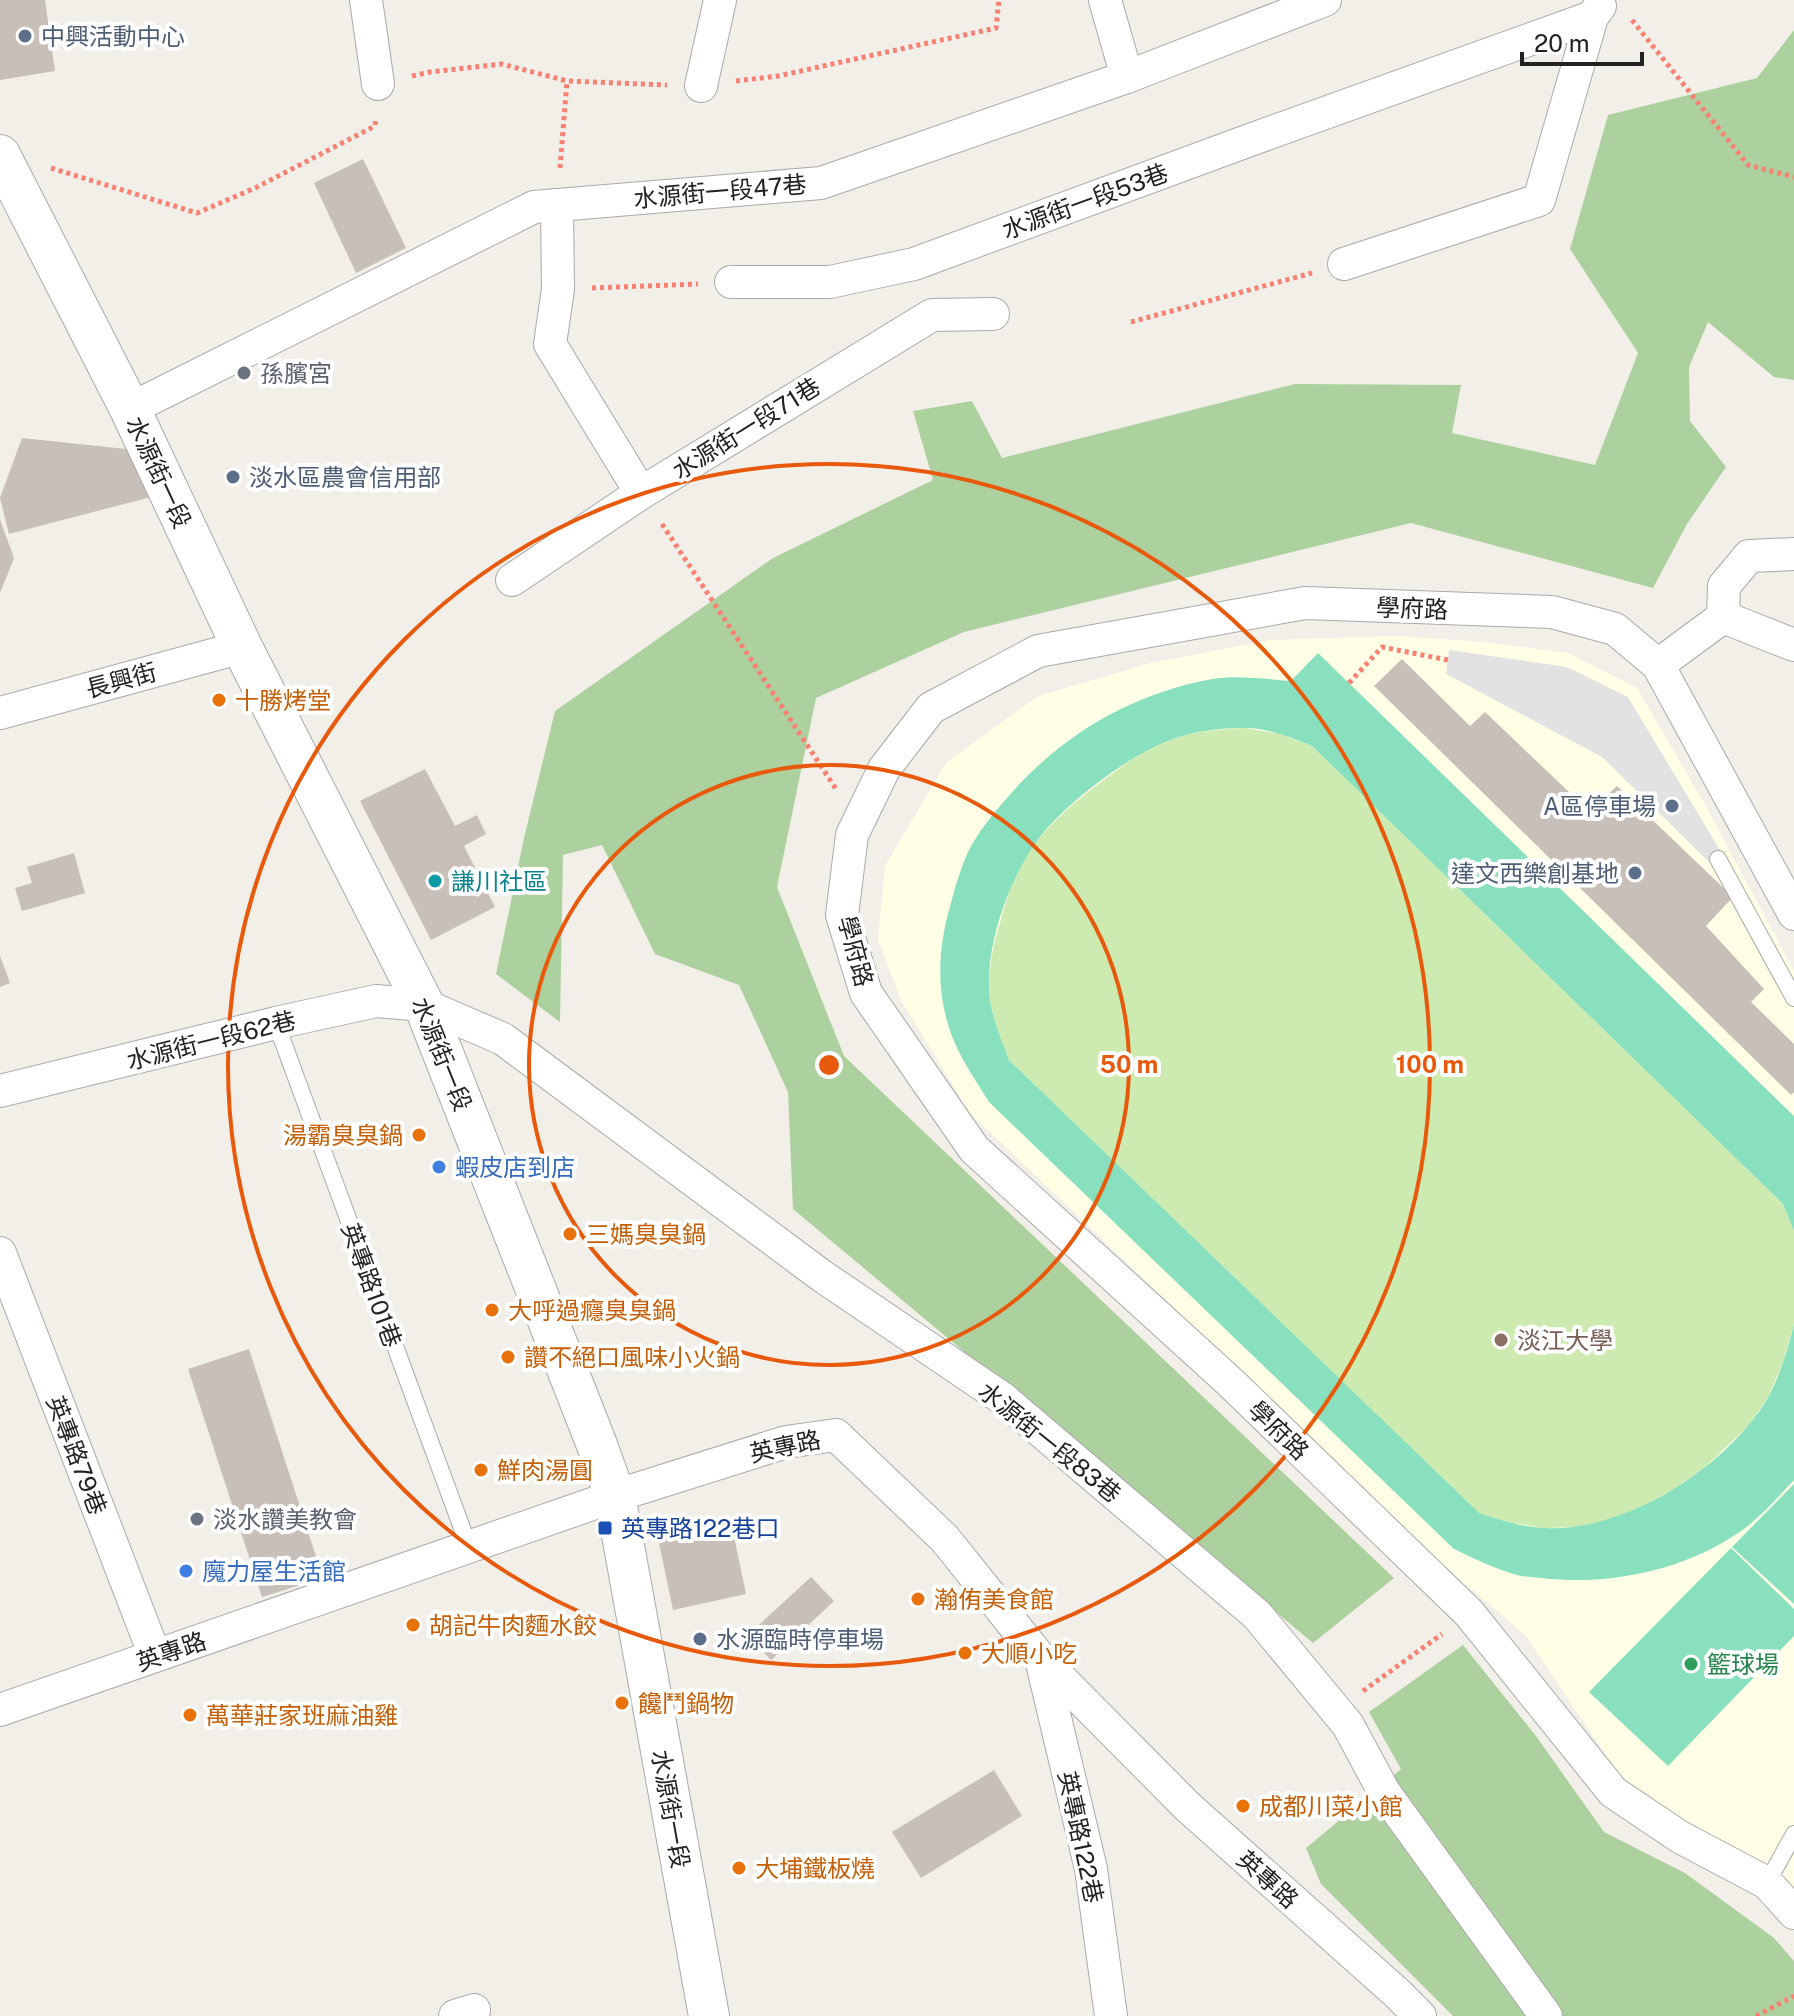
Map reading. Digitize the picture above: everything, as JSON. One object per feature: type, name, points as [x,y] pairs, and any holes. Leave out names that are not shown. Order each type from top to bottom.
[{"type":"street","points":[[366,0],[378,84]]},
{"type":"street","points":[[701,86],[720,0]]},
{"type":"street","points":[[1105,0],[1127,77]]},
{"type":"street","name":"水源街一段47巷","points":[[130,409],[534,207],[821,183],[1127,77],[1325,0]]},
{"type":"street","points":[[1344,264],[1539,200],[1608,9]]},
{"type":"street","name":"水源街一段53巷","points":[[731,282],[830,282],[914,264],[1608,9]]},
{"type":"street","name":"水源街一段","points":[[0,155],[130,409],[242,647],[424,1005],[597,1445],[615,1496],[709,2016]]},
{"type":"street","points":[[557,205],[558,289],[550,344],[641,493]]},
{"type":"street","points":[[914,264],[932,315],[993,314]]},
{"type":"street","name":"水源街一段71巷","points":[[512,580],[641,493],[932,315]]},
{"type":"street","points":[[1723,617],[1724,586],[1749,556],[1794,554]]},
{"type":"street","name":"學府路","points":[[1794,914],[1658,665],[1615,629],[1552,612],[1305,603],[1038,651],[931,708],[884,769],[852,835],[842,915],[866,993],[974,1149],[1230,1382],[1469,1613],[1613,1792],[1680,1837],[1767,1883],[1794,1913]]},
{"type":"street","points":[[1723,617],[1794,645]]},
{"type":"street","points":[[1658,665],[1723,617]]},
{"type":"street","name":"長興街","points":[[0,713],[242,647]]},
{"type":"street","name":"水源街一段62巷","points":[[0,1091],[376,1001],[424,1005]]},
{"type":"street","name":"水源街一段83巷","points":[[424,1005],[503,1039],[822,1276],[1002,1398],[1257,1615],[1348,1725],[1384,1792],[1546,2016]]},
{"type":"street","name":"英專路79巷","points":[[0,1253],[155,1656]]},
{"type":"street","name":"英專路","points":[[0,1710],[615,1496],[786,1442],[836,1435],[945,1539],[1041,1659],[1188,1807],[1420,2016]]},
{"type":"street","name":"英專路122巷","points":[[1041,1659],[1091,1869],[1111,2016]]},
{"type":"lane","points":[[1718,859],[1794,998]]},
{"type":"lane","name":"英專路101巷","points":[[276,1023],[469,1547]]},
{"type":"lane","points":[[1767,1883],[1794,1834]]},
{"type":"path","points":[[43,165],[197,213],[255,188],[375,126],[378,84],[430,72],[502,64],[567,81],[701,86],[778,76],[996,28],[999,0]]},
{"type":"path","points":[[1608,9],[1748,165],[1794,177]]},
{"type":"path","points":[[557,205],[567,81]]},
{"type":"path","points":[[1131,322],[1344,264]]},
{"type":"path","points":[[558,289],[731,282]]},
{"type":"path","points":[[641,493],[837,791],[851,848]]},
{"type":"path","points":[[1349,683],[1382,647],[1448,660]]},
{"type":"path","points":[[1336,1710],[1469,1613]]},
{"type":"path","points":[[1756,2016],[1794,1996]]},
{"type":"shaded area","name":"淡江大學","points":[[1398,636],[1483,642],[1568,653],[1637,688],[1704,803],[1794,971],[1794,1904],[1622,1779],[1526,1636],[1447,1568],[970,1113],[902,1002],[878,940],[885,866],[946,763],[1038,696],[1151,663],[1271,640]]},
{"type":"shaded area","name":"A區停車場","points":[[1449,650],[1567,667],[1628,697],[1723,855],[1712,865],[1602,757],[1446,674]]},
{"type":"green space","points":[[1794,30],[1794,380],[1774,377],[1708,322],[1689,367],[1690,421],[1726,467],[1687,524],[1653,588],[1411,523],[964,632],[816,698],[777,887],[844,1056],[1394,1578],[1313,1643],[793,1209],[788,1092],[739,985],[655,954],[602,845],[563,855],[560,1022],[496,974],[524,838],[555,711],[773,558],[933,480],[913,411],[972,401],[1002,458],[1295,384],[1461,385],[1452,433],[1595,465],[1638,353],[1570,249],[1608,115],[1757,78]]},
{"type":"green space","points":[[1318,653],[1794,1116],[1794,1231],[1783,1204],[1312,746],[1269,731],[1217,729],[1159,745],[1102,779],[1067,808],[1040,837],[1019,870],[1002,909],[989,971],[990,999],[996,1026],[1009,1060],[1479,1513],[1528,1526],[1575,1527],[1607,1520],[1670,1491],[1727,1449],[1749,1424],[1776,1381],[1794,1324],[1794,1480],[1748,1526],[1695,1556],[1670,1566],[1619,1577],[1566,1580],[1517,1575],[1454,1549],[989,1102],[949,1029],[940,974],[944,931],[954,890],[976,837],[1028,775],[1099,720],[1153,695],[1212,679],[1242,677],[1291,681]]},
{"type":"green space","points":[[1245,728],[1279,734],[1312,746],[1783,1204],[1794,1231],[1794,1324],[1783,1362],[1768,1397],[1749,1425],[1702,1470],[1672,1490],[1610,1520],[1577,1527],[1545,1528],[1478,1513],[1009,1060],[991,1008],[990,973],[1006,901],[1029,853],[1047,829],[1069,808],[1146,751],[1191,734]]},
{"type":"green space","name":"籃球場","points":[[1794,1484],[1794,1604],[1732,1547]]},
{"type":"green space","name":"籃球場","points":[[1731,1548],[1794,1609],[1794,1636],[1668,1766],[1589,1692]]},
{"type":"green space","points":[[1463,1645],[1536,1736],[1604,1832],[1685,1873],[1774,1938],[1794,1961],[1794,2016],[1453,2016],[1321,1884],[1306,1848],[1401,1769],[1369,1712]]},
{"type":"building","name":"中興活動中心","points":[[0,0],[45,0],[55,71],[0,80]]},
{"type":"building","points":[[363,159],[406,248],[356,273],[314,183]]},
{"type":"building","points":[[22,438],[126,449],[151,497],[9,534],[0,498]]},
{"type":"building","points":[[0,520],[14,558],[0,593]]},
{"type":"building","points":[[1402,659],[1470,726],[1485,712],[1589,811],[1617,786],[1733,897],[1706,926],[1764,989],[1751,1002],[1794,1044],[1794,1092],[1791,1095],[1374,686]]},
{"type":"building","name":"謙川社區","points":[[425,769],[455,826],[477,815],[486,834],[464,846],[495,907],[431,940],[360,801]]},
{"type":"building","points":[[74,853],[85,893],[22,911],[15,888],[32,883],[27,867]]},
{"type":"building","points":[[0,956],[10,983],[0,987]]},
{"type":"building","points":[[249,1349],[323,1578],[262,1597],[188,1369]]},
{"type":"building","points":[[731,1522],[746,1594],[673,1610],[658,1538]]},
{"type":"building","points":[[811,1577],[834,1601],[771,1660],[748,1635]]},
{"type":"building","points":[[994,1770],[1022,1816],[921,1878],[892,1832]]},
{"type":"place","name":"中興活動中心","points":[[25,36]]},
{"type":"place","name":"孫臏宮","points":[[244,373]]},
{"type":"place","name":"淡水區農會信用部","points":[[233,477]]},
{"type":"place","name":"十勝烤堂","points":[[219,700]]},
{"type":"place","name":"A區停車場","points":[[1672,806]]},
{"type":"place","name":"達文西樂創基地","points":[[1635,873]]},
{"type":"place","name":"謙川社區","points":[[435,881]]},
{"type":"place","name":"湯霸臭臭鍋","points":[[419,1135]]},
{"type":"place","name":"蝦皮店到店","points":[[439,1167]]},
{"type":"place","name":"三媽臭臭鍋","points":[[570,1234]]},
{"type":"place","name":"大呼過癮臭臭鍋","points":[[492,1310]]},
{"type":"place","name":"淡江大學","points":[[1501,1340]]},
{"type":"place","name":"讚不絕口風味小火鍋","points":[[508,1357]]},
{"type":"place","name":"鮮肉湯圓","points":[[481,1470]]},
{"type":"place","name":"淡水讚美教會","points":[[197,1519]]},
{"type":"place","name":"英專路122巷口","points":[[605,1528]]},
{"type":"place","name":"魔力屋生活館","points":[[186,1571]]},
{"type":"place","name":"瀚侑美食館","points":[[918,1599]]},
{"type":"place","name":"胡記牛肉麵水餃","points":[[413,1625]]},
{"type":"place","name":"水源臨時停車場","points":[[700,1639]]},
{"type":"place","name":"大順小吃","points":[[965,1653]]},
{"type":"place","name":"籃球場","points":[[1691,1664]]},
{"type":"place","name":"饞鬥鍋物","points":[[622,1703]]},
{"type":"place","name":"萬華莊家班麻油雞","points":[[190,1715]]},
{"type":"place","name":"成都川菜小館","points":[[1243,1806]]},
{"type":"place","name":"大埔鐵板燒","points":[[739,1868]]}]
